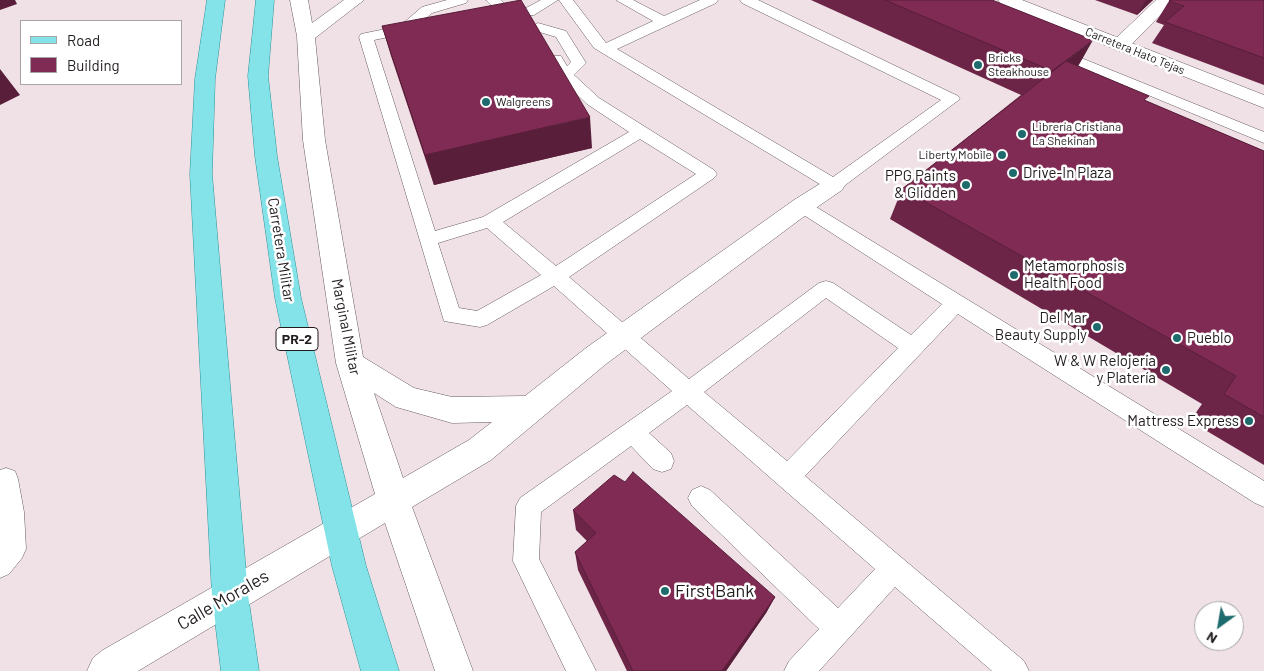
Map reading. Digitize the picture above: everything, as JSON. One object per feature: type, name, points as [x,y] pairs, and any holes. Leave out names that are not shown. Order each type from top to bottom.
[{"type":"main road","points":[[216,0],[205,79],[201,174],[230,596],[240,671]]},
{"type":"main road","name":"Carretera Militar","points":[[265,0],[258,76],[266,156],[288,298],[342,531],[380,671]]},
{"type":"street","name":"Marginal Militar","points":[[299,0],[306,36],[314,140],[350,363],[394,501],[454,671]]},
{"type":"street","points":[[306,36],[355,0]]},
{"type":"street","name":"Carretera Hato Tejas","points":[[1007,0],[1264,102]]},
{"type":"street","points":[[1120,45],[1166,0]]},
{"type":"street","name":"Calle Morales","points":[[106,671],[116,663],[480,450],[624,336],[802,206],[834,185]]},
{"type":"street","points":[[350,363],[406,398],[452,410],[530,409]]},
{"type":"lane","points":[[406,28],[427,10],[461,0]]},
{"type":"lane","points":[[493,0],[507,13]]},
{"type":"lane","points":[[481,20],[507,13],[529,12],[551,0]]},
{"type":"lane","points":[[566,0],[599,45],[834,185],[952,98],[748,0]]},
{"type":"lane","points":[[623,0],[664,20]]},
{"type":"lane","points":[[606,49],[664,20],[711,0]]},
{"type":"lane","points":[[529,12],[542,34],[561,34],[579,63],[565,75]]},
{"type":"lane","points":[[431,29],[406,28],[366,37],[451,315],[480,319],[555,276],[708,174],[593,101],[565,75],[556,59]]},
{"type":"lane","points":[[1039,45],[1264,138]]},
{"type":"lane","points":[[428,239],[490,221],[640,132]]},
{"type":"lane","points":[[802,206],[1264,494]]},
{"type":"lane","points":[[490,221],[1014,671]]},
{"type":"lane","points":[[581,671],[526,561],[529,506],[688,392],[826,288],[913,347]]},
{"type":"lane","points":[[788,477],[956,302]]},
{"type":"lane","points":[[632,432],[662,461]]},
{"type":"lane","points":[[0,566],[13,549],[12,512],[2,477]]},
{"type":"lane","points":[[701,498],[838,628]]},
{"type":"lane","points":[[799,671],[894,568]]},
{"type":"building","name":"Walgreens","points":[[521,0],[590,117],[425,155],[382,26]]},
{"type":"building","points":[[885,0],[992,0],[1093,40],[1052,71]]},
{"type":"building","points":[[1170,0],[1264,0],[1264,58],[1165,22],[1184,6]]},
{"type":"building","points":[[1066,61],[1149,96],[1144,100],[1264,151],[1264,417],[1224,394],[1236,376],[902,189]]},
{"type":"building","name":"First Bank","points":[[633,472],[775,597],[722,671],[633,671],[575,552],[596,533],[573,510],[614,475],[625,482]]},
{"type":"place","name":"Bricks Steakhouse","points":[[978,65]]},
{"type":"place","name":"Walgreens","points":[[486,102]]},
{"type":"place","name":"Librería Cristiana La Shekinah","points":[[1022,134]]},
{"type":"place","name":"Liberty Mobile","points":[[1002,155]]},
{"type":"place","name":"Drive-In Plaza","points":[[1013,173]]},
{"type":"place","name":"PPG Paints & Glidden","points":[[966,185]]},
{"type":"place","name":"Metamorphosis Health Food","points":[[1014,275]]},
{"type":"place","name":"Del Mar Beauty Supply","points":[[1097,327]]},
{"type":"place","name":"Pueblo","points":[[1177,338]]},
{"type":"place","name":"W & W Relojería y Platería","points":[[1166,370]]},
{"type":"place","name":"Mattress Express","points":[[1249,421]]},
{"type":"place","name":"First Bank","points":[[665,591]]}]
